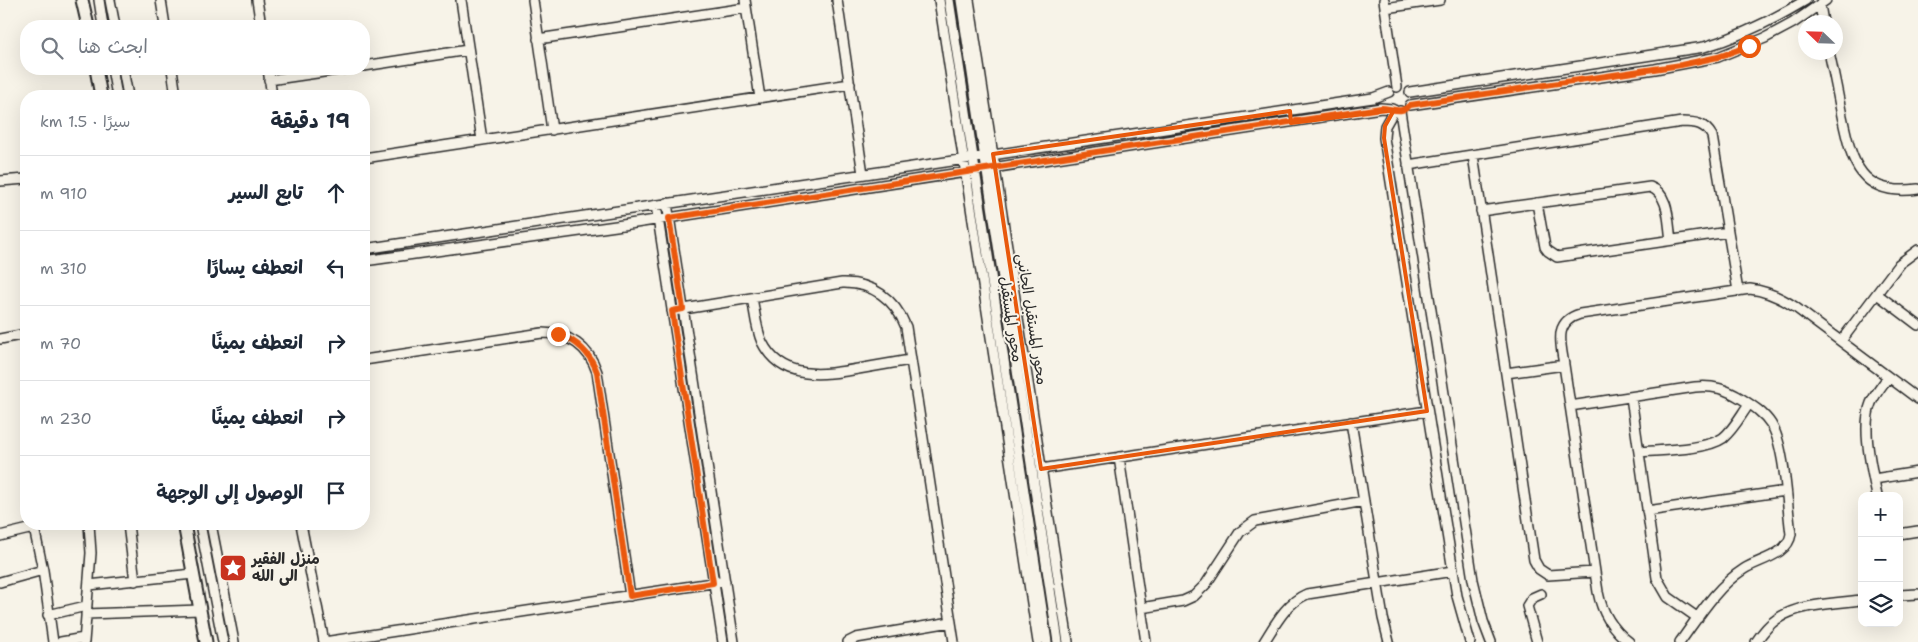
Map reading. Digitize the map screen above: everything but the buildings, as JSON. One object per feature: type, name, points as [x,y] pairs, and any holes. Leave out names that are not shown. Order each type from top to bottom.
[{"type":"main road","points":[[82,0],[87,20]]},
{"type":"main road","points":[[97,75],[100,90]]},
{"type":"main road","points":[[185,530],[206,642]]},
{"type":"street","points":[[98,0],[103,20]]},
{"type":"street","points":[[110,0],[114,20]]},
{"type":"street","points":[[162,0],[165,20]]},
{"type":"street","points":[[257,0],[260,20]]},
{"type":"street","points":[[460,0],[482,140]]},
{"type":"street","points":[[533,0],[552,130]]},
{"type":"street","points":[[837,0],[863,174]]},
{"type":"street","points":[[939,0],[968,158]]},
{"type":"street","points":[[949,0],[968,158],[1038,642]]},
{"type":"street","name":"محور المستقبل","points":[[961,0],[989,155],[986,170],[1058,642]]},
{"type":"street","name":"محور المستقبل الجانبى","points":[[969,0],[989,155],[996,168],[1068,642]]},
{"type":"street","points":[[1397,87],[1385,4],[1440,0]]},
{"type":"street","points":[[1410,92],[1704,47],[1746,33],[1806,0]]},
{"type":"street","points":[[1410,105],[1655,70],[1702,61],[1734,52],[1765,38],[1823,2]]},
{"type":"street","points":[[1823,2],[1823,15]]},
{"type":"street","points":[[538,39],[746,4],[760,98]]},
{"type":"street","points":[[370,65],[468,50]]},
{"type":"street","points":[[1831,60],[1849,149],[1862,174],[1870,182],[1893,191],[1918,189]]},
{"type":"street","points":[[113,75],[116,90]]},
{"type":"street","points":[[124,75],[127,90]]},
{"type":"street","points":[[173,75],[175,90]]},
{"type":"street","points":[[269,75],[271,90]]},
{"type":"street","points":[[269,80],[303,75]]},
{"type":"street","points":[[370,157],[850,84]]},
{"type":"street","points":[[370,248],[1373,98],[1397,87],[1403,87],[1410,92],[1412,99],[1406,109],[1381,108],[658,220],[370,260]]},
{"type":"street","points":[[1389,92],[1387,101],[1395,110],[1408,165],[1473,580],[1483,621],[1491,642]]},
{"type":"street","points":[[1395,110],[1387,120],[1384,138],[1453,571],[1461,613],[1470,642]]},
{"type":"street","points":[[1290,111],[1291,123]]},
{"type":"street","points":[[1408,165],[1682,122],[1699,123],[1707,128],[1712,136],[1738,291]]},
{"type":"street","points":[[1473,154],[1534,560],[1539,569],[1548,575],[1594,572]]},
{"type":"street","name":"محور المستقبل","points":[[970,172],[1047,642]]},
{"type":"street","points":[[0,181],[20,180]]},
{"type":"street","points":[[1481,211],[1650,187],[1658,191],[1664,199],[1671,240]]},
{"type":"street","points":[[667,203],[734,642]]},
{"type":"street","points":[[1537,203],[1545,247],[1552,255],[1558,257],[1728,232]]},
{"type":"street","points":[[656,205],[722,642]]},
{"type":"street","points":[[1841,340],[1899,264],[1918,250]]},
{"type":"street","points":[[672,311],[842,283],[857,284],[871,288],[890,301],[906,327],[954,642]]},
{"type":"street","points":[[1629,642],[1617,632],[1604,614],[1594,572],[1560,333],[1567,320],[1573,316],[1750,289],[1774,294],[1796,307],[1918,399]]},
{"type":"street","points":[[1877,294],[1918,325]]},
{"type":"street","points":[[752,298],[763,344],[778,361],[792,370],[810,374],[828,374],[910,360]]},
{"type":"street","points":[[370,359],[542,333],[558,334],[580,345],[591,358],[597,372],[630,596]]},
{"type":"street","points":[[0,339],[20,335]]},
{"type":"street","points":[[1506,372],[1564,365]]},
{"type":"street","points":[[1876,492],[1868,432],[1868,414],[1874,397],[1888,377]]},
{"type":"street","points":[[1570,406],[1700,386],[1713,386],[1729,391],[1765,416],[1777,437],[1791,534],[1788,545],[1733,577],[1714,596],[1680,642]]},
{"type":"street","points":[[1426,400],[1444,396]]},
{"type":"street","points":[[1631,397],[1656,572],[1660,585],[1673,602],[1698,618]]},
{"type":"street","points":[[1639,452],[1706,445],[1717,441],[1732,429],[1749,404]]},
{"type":"street","points":[[1041,469],[1427,411]]},
{"type":"street","points":[[1351,422],[1383,618],[1389,642]]},
{"type":"street","points":[[1119,457],[1146,642]]},
{"type":"street","points":[[1874,479],[1918,472]]},
{"type":"street","points":[[1647,511],[1786,492]]},
{"type":"street","points":[[1141,608],[1183,601],[1194,596],[1206,584],[1240,532],[1255,521],[1364,501]]},
{"type":"street","points":[[0,536],[26,530]]},
{"type":"street","points":[[34,530],[43,570],[53,642]]},
{"type":"street","points":[[61,642],[84,640],[91,553],[89,530]]},
{"type":"street","points":[[129,530],[135,581]]},
{"type":"street","points":[[201,530],[223,642]]},
{"type":"street","points":[[212,530],[234,642]]},
{"type":"street","points":[[302,530],[324,642],[725,581]]},
{"type":"street","points":[[1903,533],[1918,531]]},
{"type":"street","points":[[0,582],[43,570]]},
{"type":"street","points":[[1264,642],[1286,608],[1301,596],[1313,592],[1453,571]]},
{"type":"street","points":[[89,585],[193,574]]},
{"type":"street","points":[[1537,642],[1527,606],[1532,598],[1540,594]]},
{"type":"street","points":[[1903,595],[1918,594]]},
{"type":"street","points":[[1756,642],[1769,625],[1786,614],[1805,608],[1858,601]]},
{"type":"street","points":[[48,615],[86,610],[200,610]]},
{"type":"street","points":[[848,642],[856,638],[951,622]]},
{"type":"highlighted area","points":[[1394,110],[1385,126],[1384,138],[1427,411],[1041,469],[993,154],[1290,111],[1291,123]]},
{"type":"place","name":"منزل الفقير الى الله","points":[[233,568]]},
{"type":"route","points":[[558,334],[580,345],[591,358],[597,372],[630,596],[713,583],[672,311],[683,309],[669,218],[1381,108],[1400,111],[1410,105],[1655,70],[1718,57],[1749,46]]}]
